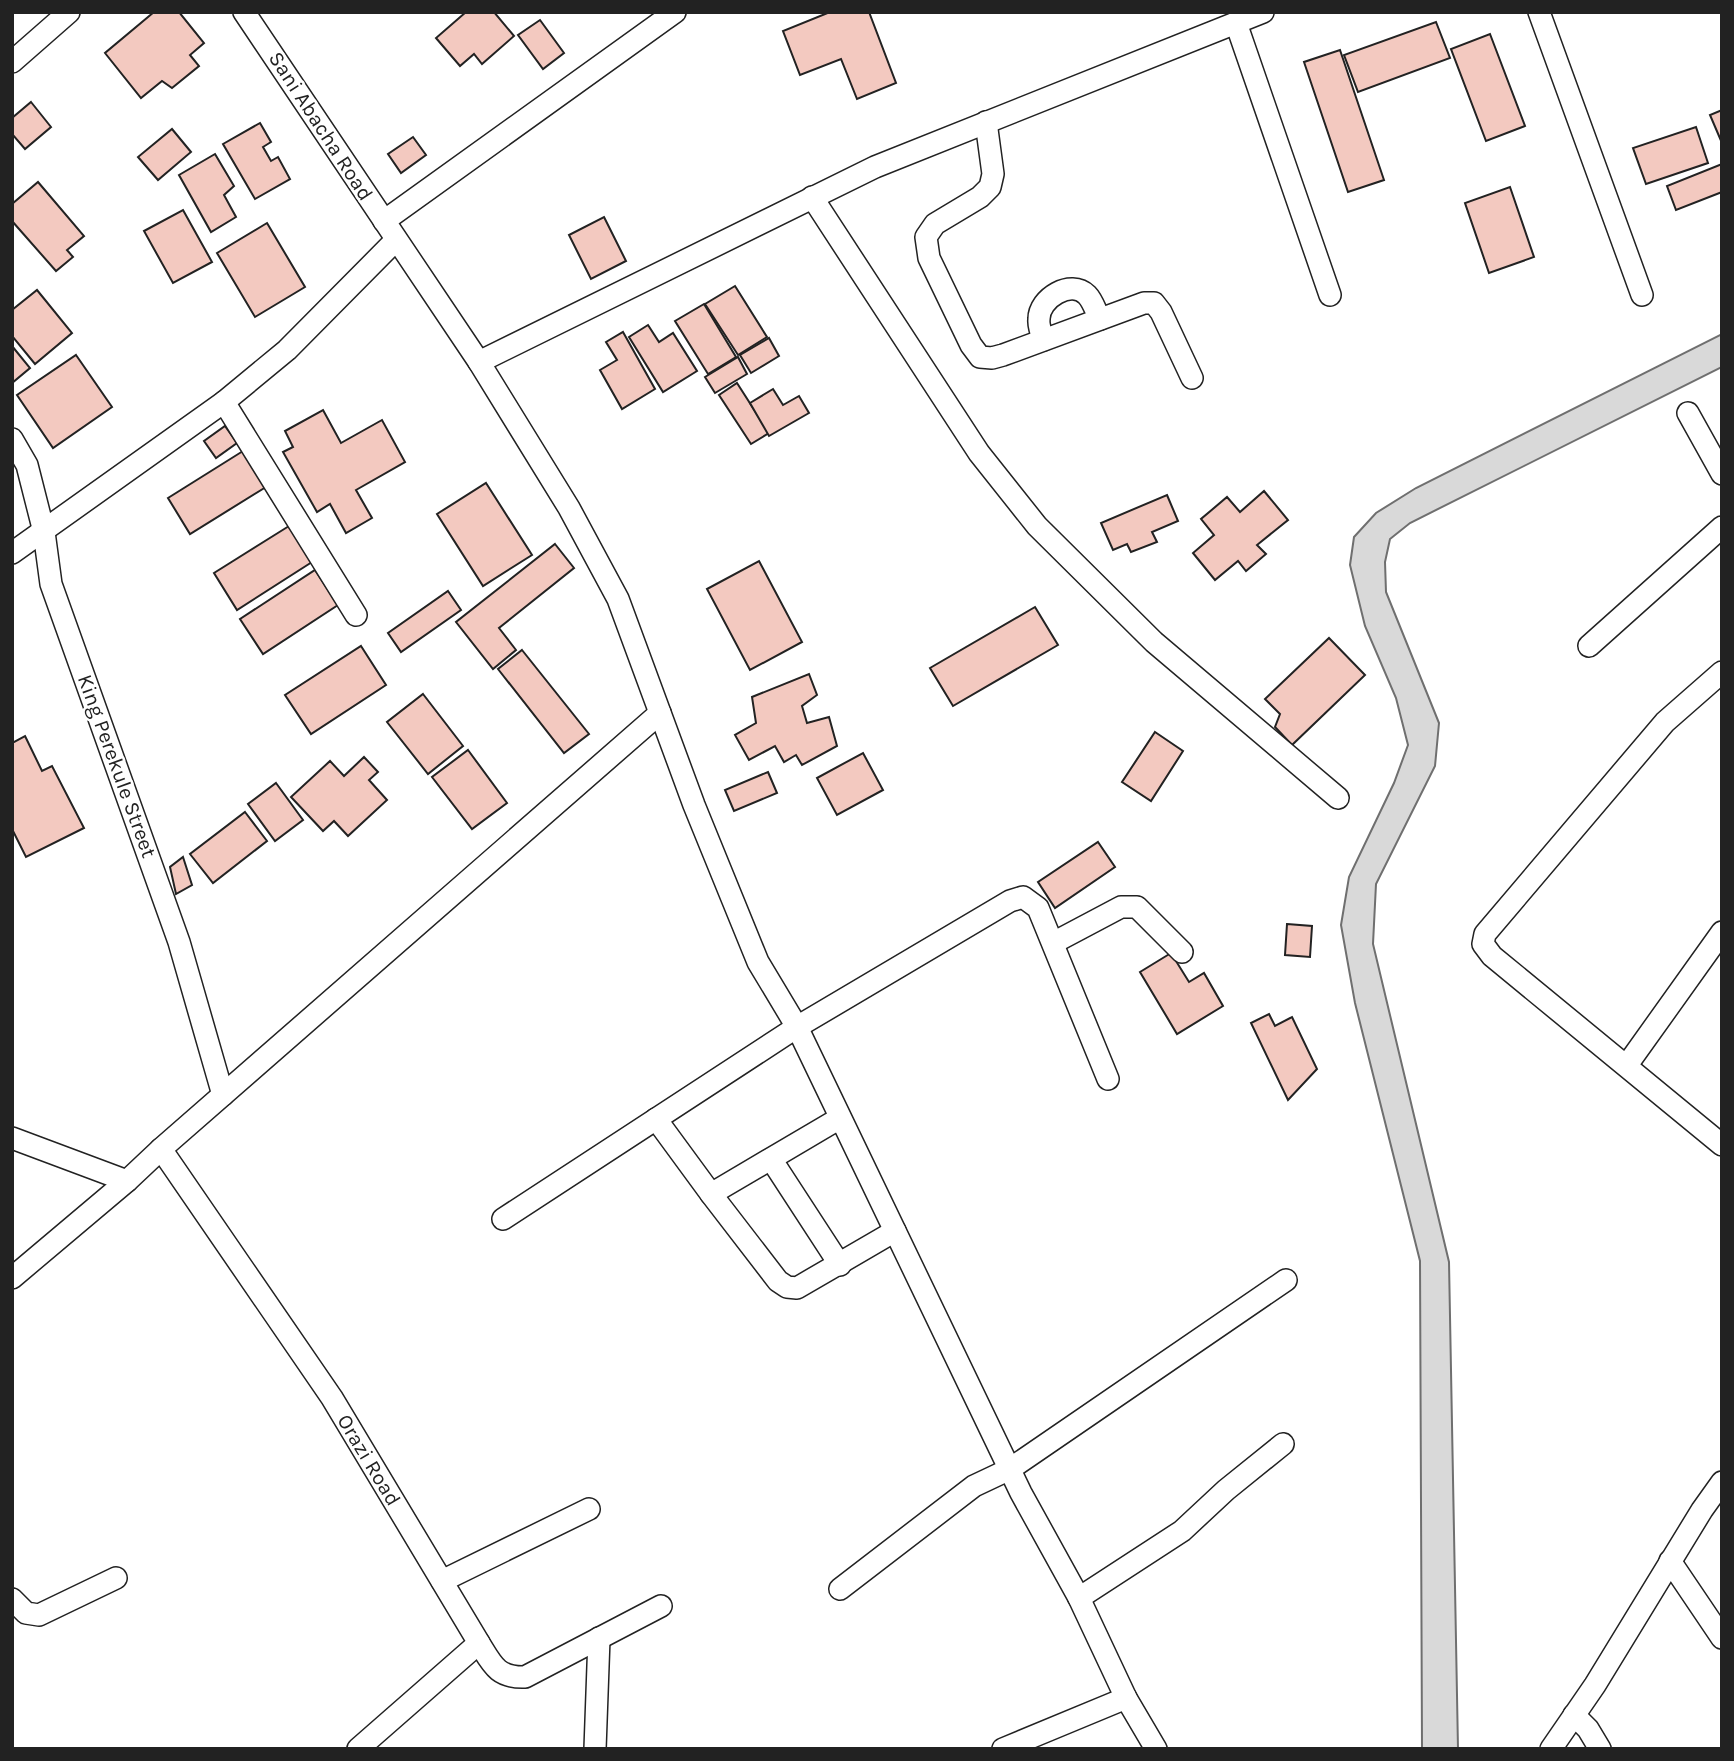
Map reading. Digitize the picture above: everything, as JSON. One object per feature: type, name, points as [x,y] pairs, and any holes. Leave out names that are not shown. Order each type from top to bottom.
[{"type":"street","points":[[12,62],[69,12]]},
{"type":"street","name":"Sani Abacha Road","points":[[244,12],[479,362],[569,508],[618,598],[694,805],[758,962],[797,1027],[965,1381],[1021,1493],[1079,1598],[1126,1698],[1156,1749]]},
{"type":"street","points":[[384,221],[675,12]]},
{"type":"street","points":[[479,362],[875,167],[1263,12]]},
{"type":"street","points":[[1539,12],[1642,295]]},
{"type":"street","points":[[1236,23],[1330,295]]},
{"type":"street","points":[[986,122],[993,174],[990,187],[980,197],[935,224],[926,237],[929,258],[971,345],[980,357],[1003,355],[1144,303],[1154,303],[1161,312],[1192,378]]},
{"type":"street","points":[[812,197],[979,453],[1037,526],[1154,642],[1338,798]]},
{"type":"street","points":[[12,553],[224,402],[287,350],[396,240]]},
{"type":"street","points":[[1043,340],[1038,318],[1041,309],[1049,298],[1061,290],[1075,288],[1087,295],[1100,319]]},
{"type":"street","points":[[224,402],[356,615]]},
{"type":"street","points":[[1688,413],[1722,474]]},
{"type":"street","name":"King Perekule Street","points":[[12,439],[27,465],[44,532],[51,584],[179,942],[223,1095]]},
{"type":"street","points":[[1589,646],[1722,527]]},
{"type":"street","points":[[1722,672],[1665,722],[1485,934],[1483,944],[1492,956],[1722,1145]]},
{"type":"street","points":[[12,1278],[127,1181],[660,713]]},
{"type":"street","points":[[503,1219],[797,1027],[1010,901],[1023,897],[1038,908],[1108,1079]]},
{"type":"street","points":[[1053,943],[1121,907],[1137,907],[1182,952]]},
{"type":"street","points":[[1627,1065],[1722,932]]},
{"type":"street","points":[[710,1194],[840,1118]]},
{"type":"street","points":[[656,1119],[710,1194],[778,1281],[787,1287],[797,1288],[895,1231]]},
{"type":"street","points":[[12,1138],[127,1181]]},
{"type":"street","name":"Orazi Road","points":[[161,1149],[332,1398],[494,1667],[509,1678],[525,1677],[599,1638]]},
{"type":"street","points":[[771,1159],[840,1265]]},
{"type":"street","points":[[840,1589],[974,1486],[1010,1469],[1286,1280]]},
{"type":"street","points":[[1079,1598],[1182,1531],[1226,1490],[1283,1444]]},
{"type":"street","points":[[1551,1749],[1722,1482]]},
{"type":"street","points":[[442,1581],[589,1509]]},
{"type":"street","points":[[1670,1561],[1722,1638]]},
{"type":"street","points":[[12,1599],[26,1613],[39,1615],[116,1578]]},
{"type":"street","points":[[595,1749],[599,1638],[661,1606]]},
{"type":"street","points":[[358,1749],[480,1643]]},
{"type":"street","points":[[1003,1749],[1126,1698]]},
{"type":"street","points":[[1574,1715],[1588,1729],[1600,1749]]},
{"type":"shaded area","points":[[1722,334],[1722,367],[1410,523],[1390,539],[1385,562],[1386,592],[1439,723],[1435,766],[1376,884],[1373,944],[1449,1262],[1458,1749],[1422,1749],[1420,1261],[1355,1003],[1341,925],[1349,877],[1394,783],[1408,745],[1396,698],[1365,626],[1350,565],[1354,537],[1376,513],[1416,488]]},
{"type":"building","points":[[154,12],[179,12],[204,43],[190,55],[199,66],[172,88],[162,81],[141,98],[105,53]]},
{"type":"building","points":[[466,12],[494,12],[514,36],[482,64],[474,54],[460,66],[436,38]]},
{"type":"building","points":[[830,12],[869,12],[896,83],[857,99],[841,59],[800,75],[783,31]]},
{"type":"building","points":[[540,20],[564,53],[543,69],[518,35]]},
{"type":"building","points":[[1436,22],[1450,58],[1358,92],[1344,55]]},
{"type":"building","points":[[1490,34],[1525,126],[1486,141],[1451,49]]},
{"type":"building","points":[[1340,50],[1384,180],[1348,192],[1304,62]]},
{"type":"building","points":[[31,102],[51,127],[25,149],[12,134],[12,118]]},
{"type":"building","points":[[1722,110],[1722,143],[1710,115]]},
{"type":"building","points":[[260,123],[271,142],[263,147],[271,161],[278,157],[290,179],[255,199],[223,144]]},
{"type":"building","points":[[1696,127],[1708,163],[1646,184],[1633,148]]},
{"type":"building","points":[[172,129],[191,152],[158,180],[138,157]]},
{"type":"building","points":[[413,137],[426,155],[401,173],[388,154]]},
{"type":"building","points":[[215,154],[234,186],[224,195],[236,217],[211,232],[179,175]]},
{"type":"building","points":[[1722,164],[1722,192],[1676,210],[1667,186]]},
{"type":"building","points":[[38,182],[84,236],[67,250],[73,257],[56,271],[12,221],[12,204]]},
{"type":"building","points":[[1510,187],[1534,257],[1489,273],[1465,203]]},
{"type":"building","points":[[183,210],[212,262],[173,283],[144,231]]},
{"type":"building","points":[[604,217],[626,261],[591,279],[569,235]]},
{"type":"building","points":[[267,223],[305,287],[255,317],[217,253]]},
{"type":"building","points":[[735,286],[767,337],[738,355],[705,304]]},
{"type":"building","points":[[37,290],[72,333],[35,364],[12,336],[12,310]]},
{"type":"building","points":[[704,304],[736,357],[708,374],[675,321]]},
{"type":"building","points":[[648,325],[659,342],[673,333],[697,371],[663,392],[629,337]]},
{"type":"building","points":[[623,332],[655,389],[622,409],[600,370],[617,360],[606,342]]},
{"type":"building","points":[[769,338],[779,356],[751,373],[740,355]]},
{"type":"building","points":[[12,346],[30,368],[12,383]]},
{"type":"building","points":[[76,355],[112,407],[53,448],[17,395]]},
{"type":"building","points":[[738,357],[747,374],[715,393],[705,377]]},
{"type":"building","points":[[737,383],[769,433],[751,444],[719,395]]},
{"type":"building","points":[[773,389],[783,405],[799,396],[809,413],[769,436],[750,403]]},
{"type":"building","points":[[323,410],[341,443],[382,420],[405,462],[356,490],[372,518],[346,533],[330,504],[317,512],[283,452],[293,447],[285,431]]},
{"type":"building","points":[[225,426],[237,443],[216,458],[204,441]]},
{"type":"building","points":[[243,451],[266,487],[190,534],[168,498]]},
{"type":"building","points":[[486,483],[532,555],[483,586],[437,514]]},
{"type":"building","points":[[1264,491],[1288,520],[1257,545],[1266,554],[1246,571],[1238,561],[1215,580],[1193,553],[1214,535],[1201,519],[1227,497],[1240,512]]},
{"type":"building","points":[[1167,495],[1178,521],[1152,532],[1157,542],[1131,552],[1127,544],[1113,550],[1101,523]]},
{"type":"building","points":[[289,526],[312,562],[237,610],[214,573]]},
{"type":"building","points":[[555,544],[574,568],[499,628],[516,650],[493,669],[456,622]]},
{"type":"building","points":[[759,561],[802,642],[750,670],[707,589]]},
{"type":"building","points":[[315,570],[338,605],[263,654],[240,619]]},
{"type":"building","points":[[448,591],[461,610],[401,652],[388,633]]},
{"type":"building","points":[[1035,607],[1058,645],[953,706],[930,668]]},
{"type":"building","points":[[1329,638],[1365,675],[1292,745],[1275,727],[1280,714],[1265,699]]},
{"type":"building","points":[[361,646],[386,685],[311,734],[285,695]]},
{"type":"building","points":[[522,650],[589,734],[564,753],[498,669]]},
{"type":"building","points":[[809,674],[817,695],[802,706],[807,723],[829,717],[837,746],[802,765],[796,755],[784,762],[775,746],[749,760],[735,735],[756,723],[752,697]]},
{"type":"building","points":[[423,694],[463,746],[428,774],[387,722]]},
{"type":"building","points":[[1155,732],[1183,751],[1151,801],[1122,782]]},
{"type":"building","points":[[25,736],[42,771],[52,766],[84,828],[26,857],[12,829],[12,743]]},
{"type":"building","points":[[468,750],[507,803],[472,829],[432,777]]},
{"type":"building","points":[[863,753],[883,790],[837,815],[817,778]]},
{"type":"building","points":[[364,757],[378,772],[369,780],[387,800],[348,836],[334,821],[323,831],[291,797],[330,761],[344,776]]},
{"type":"building","points":[[768,772],[777,793],[734,811],[725,790]]},
{"type":"building","points":[[276,783],[303,820],[275,841],[248,804]]},
{"type":"building","points":[[245,812],[267,841],[213,883],[190,854]]},
{"type":"building","points":[[1098,842],[1115,867],[1055,908],[1038,882]]},
{"type":"building","points":[[183,857],[192,885],[176,894],[170,867]]},
{"type":"building","points":[[1287,924],[1312,926],[1310,957],[1285,955]]},
{"type":"building","points":[[1171,953],[1189,982],[1204,973],[1223,1006],[1177,1034],[1140,972]]},
{"type":"building","points":[[1269,1014],[1275,1026],[1292,1017],[1317,1069],[1288,1100],[1251,1023]]}]
